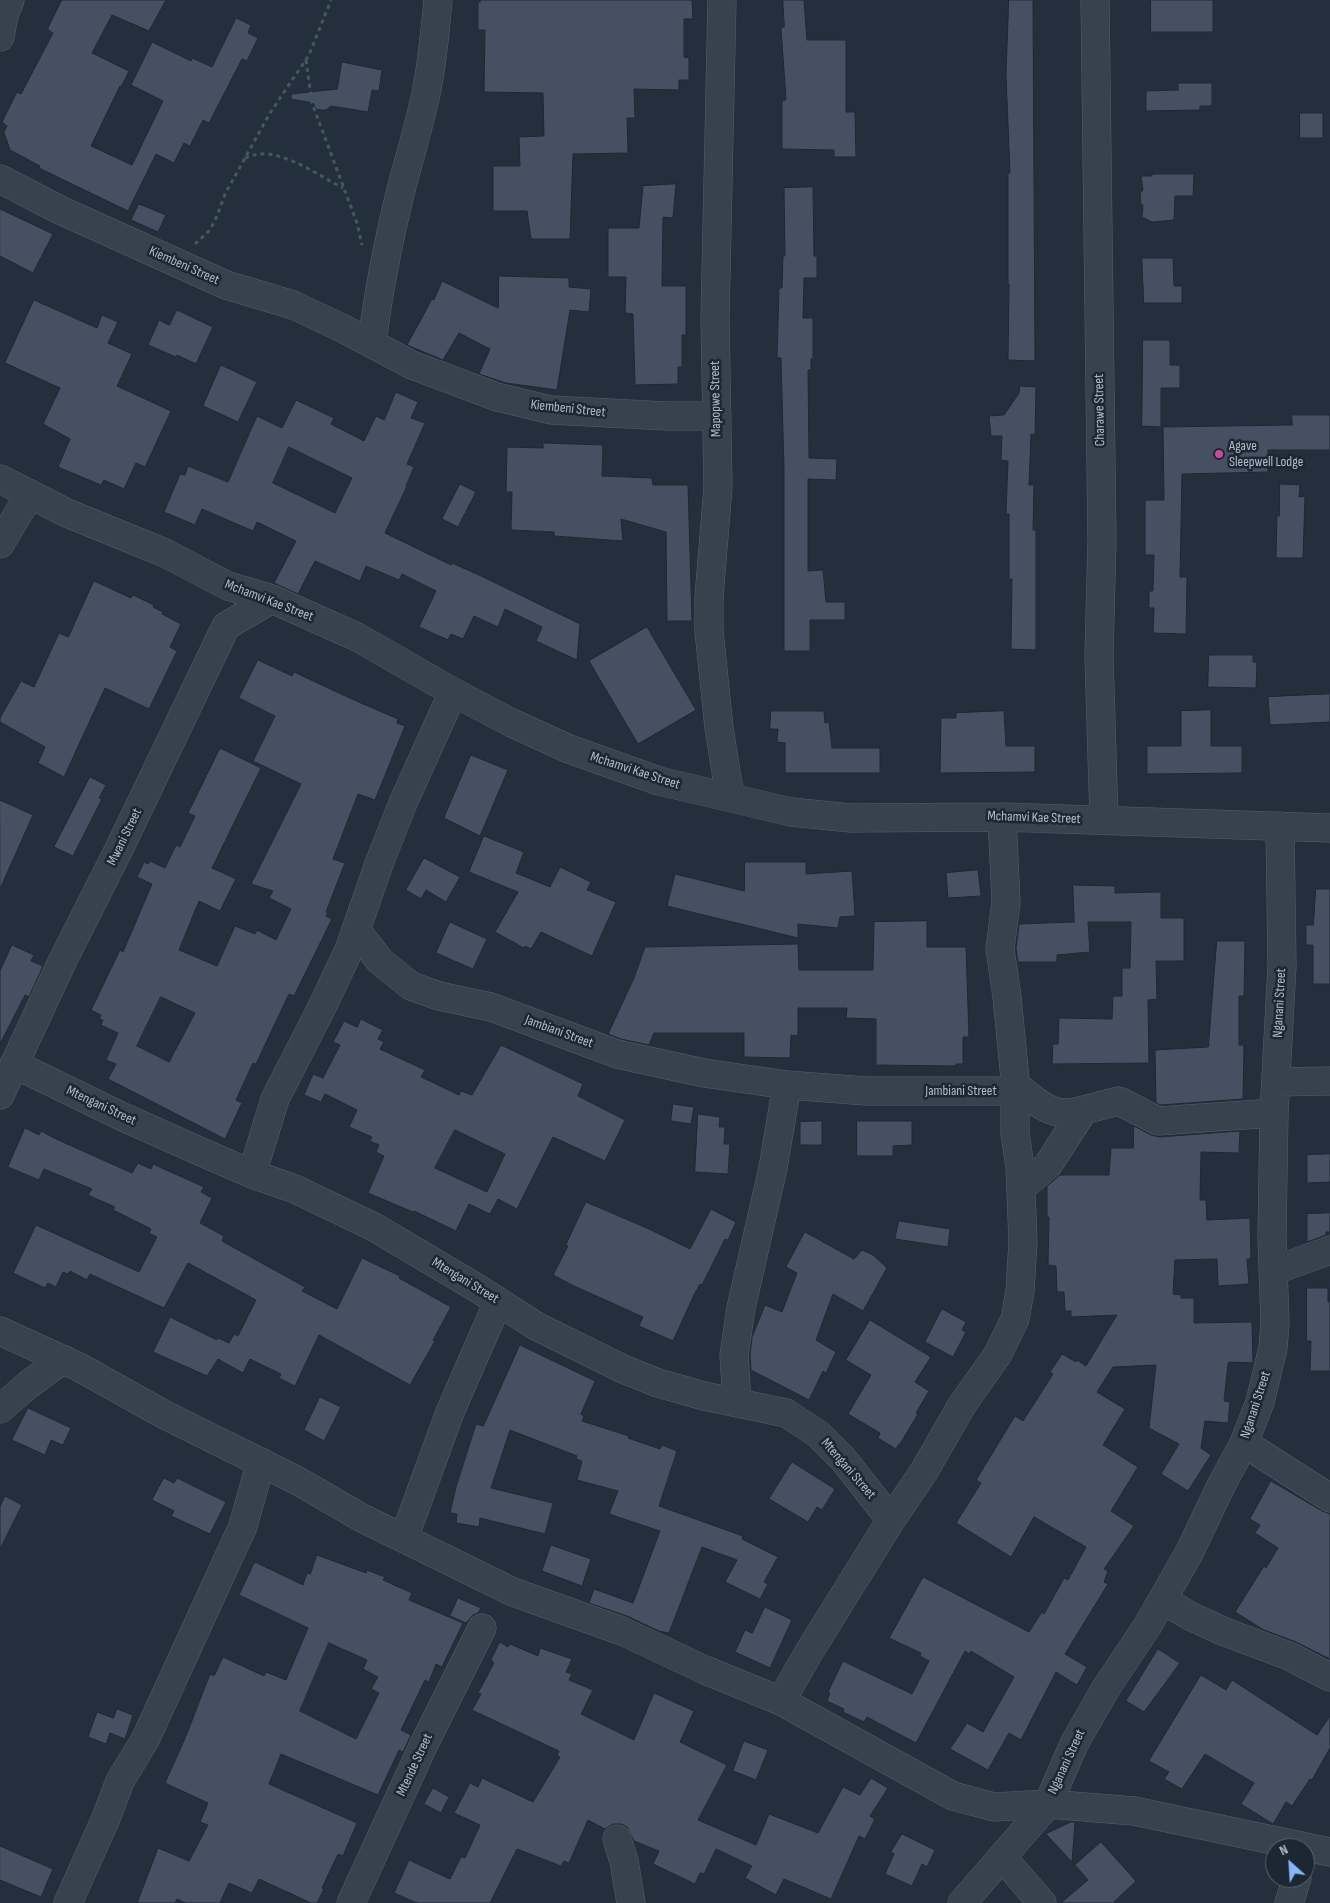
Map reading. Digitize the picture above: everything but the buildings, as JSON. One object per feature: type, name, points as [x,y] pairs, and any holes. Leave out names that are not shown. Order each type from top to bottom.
[{"type":"street","points":[[0,37],[4,15],[10,0]]},
{"type":"street","points":[[372,344],[376,305],[400,196],[426,97],[436,32],[438,0]]},
{"type":"street","name":"Mapopwe Street","points":[[722,0],[715,320],[718,487],[709,597],[710,631],[719,728],[730,797]]},
{"type":"street","name":"Charawe Street","points":[[1095,0],[1102,540],[1098,656],[1104,820]]},
{"type":"street","name":"Kiembeni Street","points":[[0,179],[60,210],[226,285],[293,305],[344,328],[412,365],[497,397],[544,409],[574,412],[658,416],[717,416]]},
{"type":"street","name":"Mchamvi Kae Street","points":[[0,480],[67,512],[165,553],[228,586],[272,599],[357,636],[453,692],[512,723],[569,749],[659,781],[790,812],[851,818],[1002,817],[1330,828]]},
{"type":"street","points":[[0,544],[30,494]]},
{"type":"street","name":"Mwani Street","points":[[0,1095],[226,626],[272,599]]},
{"type":"street","points":[[252,1174],[274,1099],[321,1009],[349,950],[380,861],[403,803],[453,692]]},
{"type":"street","points":[[781,1701],[814,1643],[891,1520],[923,1473],[962,1405],[998,1354],[1015,1319],[1020,1291],[1023,1242],[1020,1167],[1015,1133],[1015,1088],[1008,997],[1000,949],[1006,902],[1002,817]]},
{"type":"street","name":"Nganani Street","points":[[962,1903],[1048,1804],[1074,1744],[1106,1688],[1148,1625],[1189,1553],[1244,1443],[1260,1402],[1273,1348],[1275,1323],[1272,1237],[1274,1113],[1282,966],[1280,826]]},
{"type":"street","name":"Jambiani Street","points":[[356,930],[380,960],[411,986],[440,996],[491,1008],[617,1054],[704,1073],[787,1086],[866,1091],[1015,1088]]},
{"type":"street","name":"Mtengani Street","points":[[14,1064],[123,1117],[252,1174],[295,1189],[374,1227],[536,1326],[623,1368],[658,1383],[704,1396],[786,1414],[818,1434],[843,1459],[891,1520]]},
{"type":"street","points":[[1276,1082],[1330,1081]]},
{"type":"street","points":[[736,1403],[734,1355],[741,1308],[780,1136],[787,1086]]},
{"type":"street","points":[[1015,1088],[1041,1106],[1053,1112],[1066,1114],[1119,1101],[1158,1121],[1274,1113]]},
{"type":"street","points":[[1021,1188],[1048,1165],[1083,1111]]},
{"type":"street","points":[[1273,1271],[1330,1250]]},
{"type":"street","points":[[404,1538],[450,1412],[498,1302]]},
{"type":"street","points":[[0,1331],[79,1366],[165,1416],[261,1462],[362,1518],[513,1592],[622,1631],[705,1670],[781,1701],[953,1796],[994,1807],[1048,1804],[1134,1811],[1265,1839]]},
{"type":"street","points":[[0,1409],[62,1360]]},
{"type":"street","points":[[1244,1443],[1330,1498]]},
{"type":"street","points":[[68,1903],[106,1818],[120,1781],[144,1740],[243,1526],[261,1462]]},
{"type":"street","points":[[1163,1600],[1190,1616],[1289,1656],[1330,1677]]},
{"type":"street","name":"Mtende Street","points":[[351,1903],[424,1744],[482,1628]]},
{"type":"street","points":[[617,1839],[624,1861],[630,1903]]},
{"type":"street","points":[[1002,1857],[1042,1903]]},
{"type":"street","points":[[1289,1903],[1294,1888]]},
{"type":"path","points":[[168,259],[200,241],[210,230],[225,194],[270,113],[306,60],[331,0]]},
{"type":"path","points":[[306,60],[312,103],[357,223],[363,248]]},
{"type":"path","points":[[245,158],[256,154],[268,154],[297,163],[344,189]]},
{"type":"place","name":"Agave Sleepwell Lodge","points":[[1219,454]]}]
